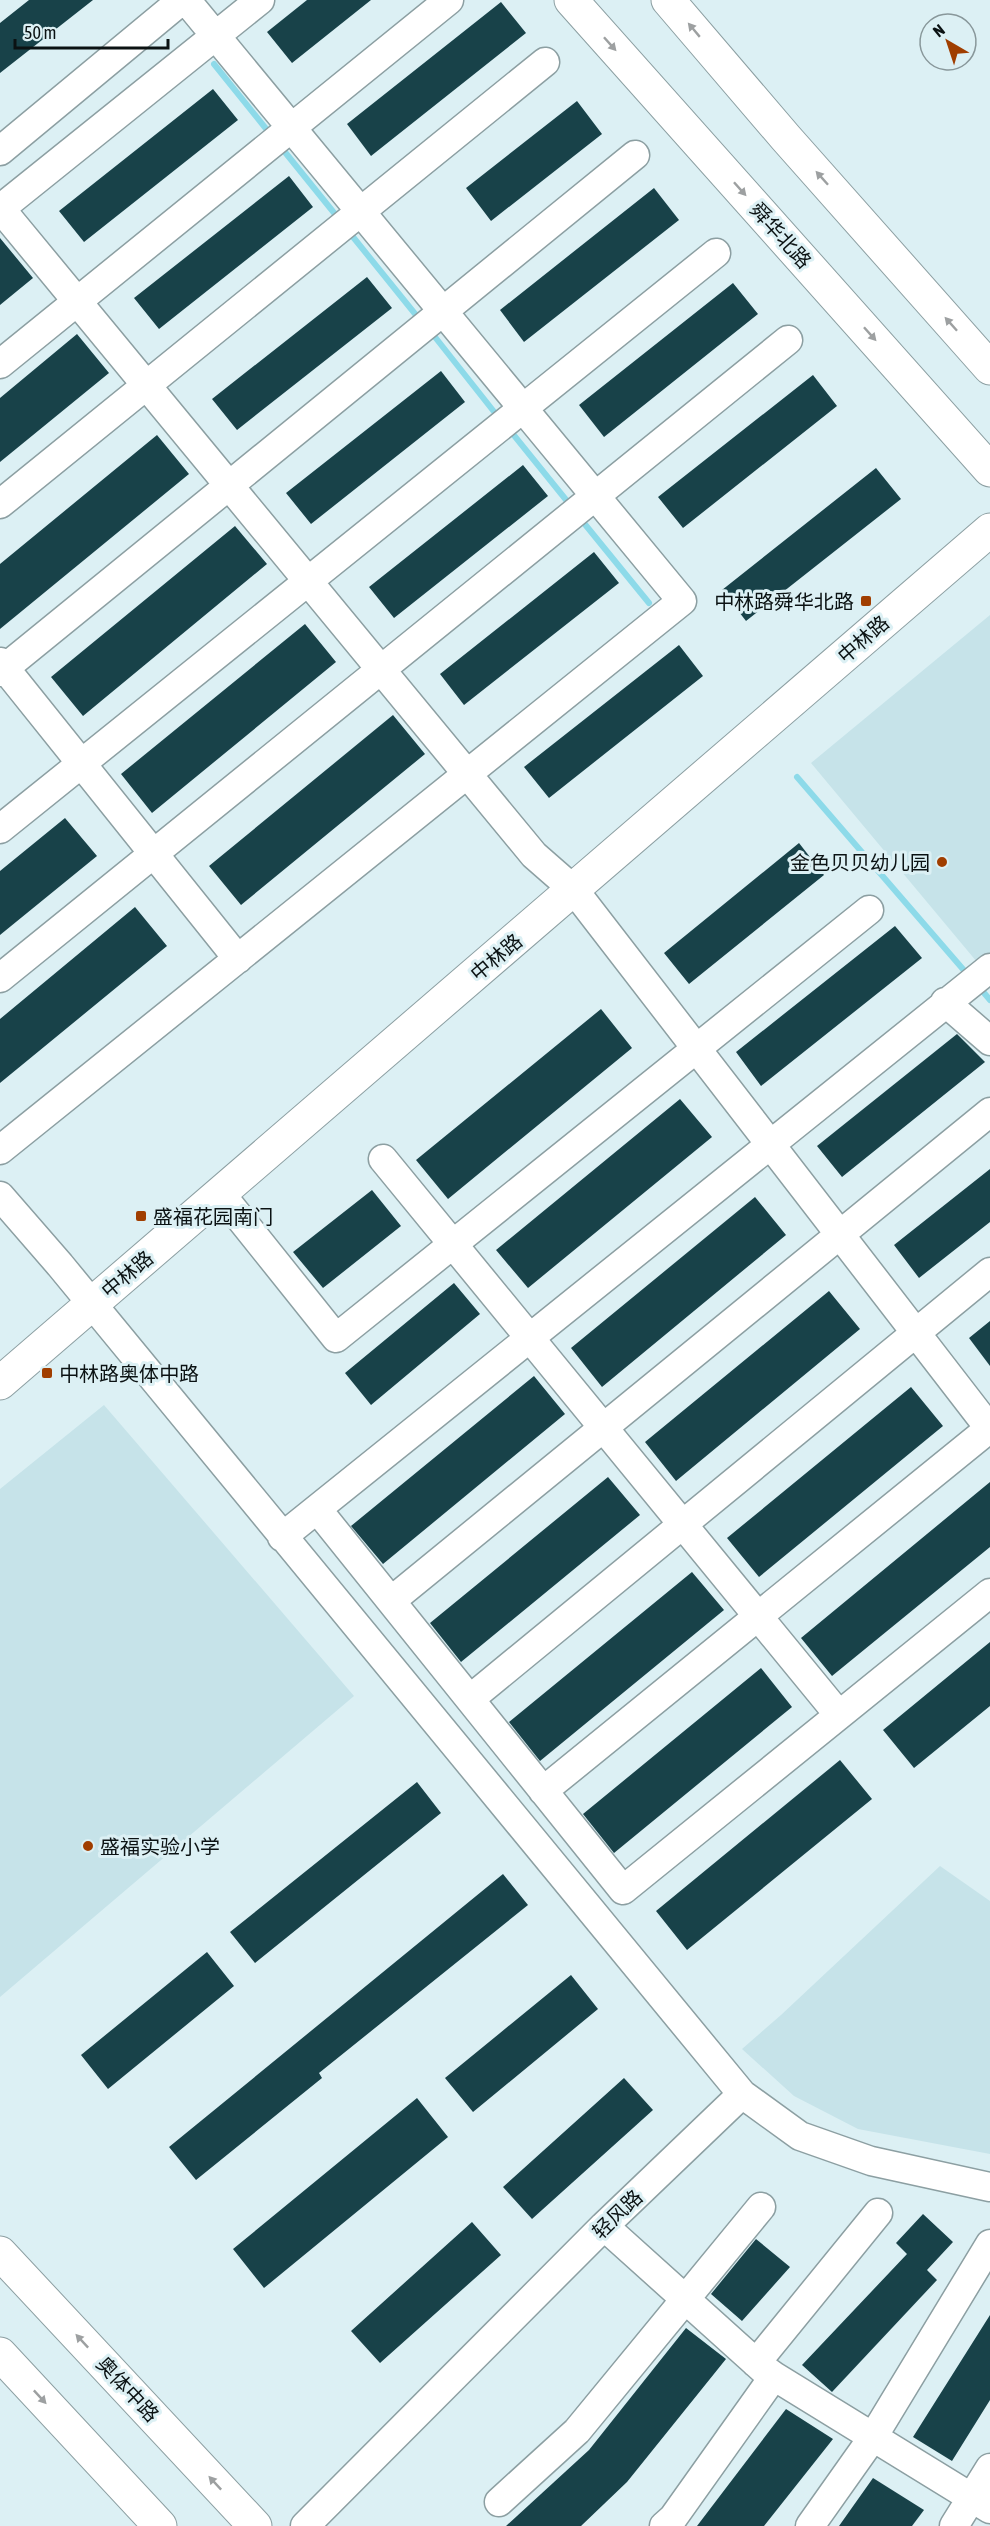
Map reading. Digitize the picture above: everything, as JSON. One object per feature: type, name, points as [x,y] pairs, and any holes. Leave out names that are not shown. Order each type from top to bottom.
[{"type":"main road","name":"舜华北路","points":[[571,0],[990,470]]},
{"type":"main road","points":[[668,0],[786,138],[990,368]]},
{"type":"main road","name":"中林路","points":[[0,1383],[990,530]]},
{"type":"main road","name":"奥体中路","points":[[0,2253],[255,2526]]},
{"type":"main road","points":[[0,2354],[160,2526]]},
{"type":"street","points":[[0,151],[182,0]]},
{"type":"street","points":[[0,1150],[682,601],[582,507],[281,136],[216,36],[186,0]]},
{"type":"street","points":[[260,0],[0,209],[534,855],[574,890],[990,1428],[543,1791]]},
{"type":"street","points":[[0,364],[449,0]]},
{"type":"street","points":[[0,504],[545,62]]},
{"type":"street","points":[[238,959],[2,667],[229,486],[635,155]]},
{"type":"street","points":[[0,829],[716,253]]},
{"type":"street","points":[[0,978],[788,340]]},
{"type":"street","points":[[220,1193],[336,1338],[869,910]]},
{"type":"street","points":[[282,1537],[970,983],[990,1041]]},
{"type":"street","points":[[391,1601],[990,1112]]},
{"type":"street","points":[[383,1159],[839,1715]]},
{"type":"street","points":[[0,1196],[742,2094],[800,2136],[871,2161],[990,2187]]},
{"type":"street","points":[[470,1700],[990,1272]]},
{"type":"street","points":[[317,1509],[622,1890],[990,1593]]},
{"type":"street","name":"轻风路","points":[[305,2526],[604,2226],[742,2094]]},
{"type":"street","points":[[499,2502],[577,2431],[761,2207]]},
{"type":"street","points":[[664,2526],[673,2518],[765,2369],[878,2212]]},
{"type":"street","points":[[604,2226],[765,2369],[981,2504]]},
{"type":"street","points":[[810,2526],[873,2437],[990,2244]]},
{"type":"street","points":[[954,2526],[981,2504],[990,2468]]},
{"type":"shaded area","name":"金色贝贝幼儿园","points":[[990,615],[990,961],[982,968],[811,763]]},
{"type":"shaded area","name":"盛福实验小学","points":[[104,1405],[354,1696],[0,1997],[0,1489]]},
{"type":"shaded area","points":[[940,1866],[990,1901],[990,2154],[858,2129],[794,2096],[742,2049]]},
{"type":"building","points":[[29,0],[93,0],[0,73],[0,23]]},
{"type":"building","points":[[307,0],[371,0],[292,63],[267,32]]},
{"type":"building","points":[[501,2],[526,33],[371,156],[347,124]]},
{"type":"building","points":[[213,89],[238,120],[84,242],[59,211]]},
{"type":"building","points":[[577,101],[602,134],[491,221],[466,188]]},
{"type":"building","points":[[289,176],[313,207],[159,329],[134,298]]},
{"type":"building","points":[[654,188],[679,220],[524,342],[500,310]]},
{"type":"building","points":[[0,238],[33,278],[0,305]]},
{"type":"building","points":[[367,277],[392,308],[237,430],[212,399]]},
{"type":"building","points":[[733,283],[758,314],[604,437],[579,405]]},
{"type":"building","points":[[77,334],[109,373],[0,462],[0,398]]},
{"type":"building","points":[[441,371],[465,402],[311,524],[286,493]]},
{"type":"building","points":[[813,375],[837,406],[683,528],[658,497]]},
{"type":"building","points":[[157,435],[189,474],[0,629],[0,564]]},
{"type":"building","points":[[523,465],[548,496],[394,618],[369,587]]},
{"type":"building","points":[[876,468],[901,499],[746,621],[722,590]]},
{"type":"building","points":[[235,526],[267,564],[83,716],[51,677]]},
{"type":"building","points":[[594,552],[619,583],[464,705],[440,674]]},
{"type":"building","points":[[305,624],[336,662],[152,813],[121,774]]},
{"type":"building","points":[[679,645],[703,676],[549,798],[524,767]]},
{"type":"building","points":[[393,715],[425,754],[241,905],[209,866]]},
{"type":"building","points":[[65,818],[97,856],[0,935],[0,871]]},
{"type":"building","points":[[799,843],[824,875],[689,984],[664,953]]},
{"type":"building","points":[[135,907],[167,946],[0,1083],[0,1019]]},
{"type":"building","points":[[895,926],[922,958],[761,1086],[736,1052]]},
{"type":"building","points":[[601,1009],[632,1048],[448,1199],[416,1160]]},
{"type":"building","points":[[957,1034],[985,1062],[842,1177],[817,1146]]},
{"type":"building","points":[[680,1099],[712,1137],[528,1288],[496,1250]]},
{"type":"building","points":[[990,1169],[990,1222],[919,1278],[894,1245]]},
{"type":"building","points":[[372,1190],[401,1226],[323,1288],[293,1252]]},
{"type":"building","points":[[755,1197],[786,1235],[602,1387],[571,1348]]},
{"type":"building","points":[[454,1283],[480,1314],[371,1405],[345,1373]]},
{"type":"building","points":[[829,1291],[860,1329],[676,1481],[645,1442]]},
{"type":"building","points":[[990,1321],[990,1366],[969,1338]]},
{"type":"building","points":[[534,1376],[565,1414],[383,1564],[351,1526]]},
{"type":"building","points":[[911,1387],[943,1426],[759,1577],[727,1538]]},
{"type":"building","points":[[608,1477],[640,1515],[461,1662],[430,1623]]},
{"type":"building","points":[[990,1482],[990,1547],[832,1676],[801,1638]]},
{"type":"building","points":[[692,1572],[724,1610],[540,1761],[509,1722]]},
{"type":"building","points":[[990,1642],[990,1706],[914,1768],[883,1730]]},
{"type":"building","points":[[761,1668],[792,1707],[614,1853],[583,1814]]},
{"type":"building","points":[[840,1760],[872,1799],[687,1950],[656,1911]]},
{"type":"building","points":[[417,1782],[441,1813],[255,1963],[230,1932]]},
{"type":"building","points":[[503,1874],[528,1905],[319,2073],[322,2078],[196,2180],[169,2147]]},
{"type":"building","points":[[207,1952],[234,1986],[108,2089],[81,2055]]},
{"type":"building","points":[[571,1975],[598,2009],[473,2112],[445,2078]]},
{"type":"building","points":[[624,2078],[653,2110],[532,2219],[503,2187]]},
{"type":"building","points":[[417,2098],[448,2137],[264,2288],[233,2249]]},
{"type":"building","points":[[923,2214],[953,2242],[927,2270],[937,2280],[832,2392],[802,2365],[907,2254],[896,2243]]},
{"type":"building","points":[[472,2222],[501,2255],[380,2363],[351,2331]]},
{"type":"building","points":[[756,2239],[790,2267],[742,2321],[711,2294]]},
{"type":"building","points":[[990,2315],[990,2400],[952,2461],[913,2437]]},
{"type":"building","points":[[686,2328],[726,2359],[627,2482],[581,2526],[506,2526],[589,2450]]},
{"type":"building","points":[[786,2409],[833,2439],[764,2526],[697,2526]]},
{"type":"building","points":[[873,2478],[924,2510],[912,2526],[839,2526]]},
{"type":"waterway","points":[[214,64],[271,135]]},
{"type":"waterway","points":[[280,146],[339,219]]},
{"type":"waterway","points":[[349,232],[420,320]]},
{"type":"waterway","points":[[431,332],[499,418]]},
{"type":"waterway","points":[[508,428],[571,506]]},
{"type":"waterway","points":[[579,517],[649,603]]},
{"type":"waterway","points":[[797,777],[968,975]]},
{"type":"waterway","points":[[979,987],[990,1000]]},
{"type":"place","name":"中林路舜华北路","points":[[866,601]]},
{"type":"place","name":"金色贝贝幼儿园","points":[[942,862]]},
{"type":"place","name":"盛福花园南门","points":[[141,1216]]},
{"type":"place","name":"中林路奥体中路","points":[[47,1373]]},
{"type":"place","name":"盛福实验小学","points":[[88,1846]]}]
